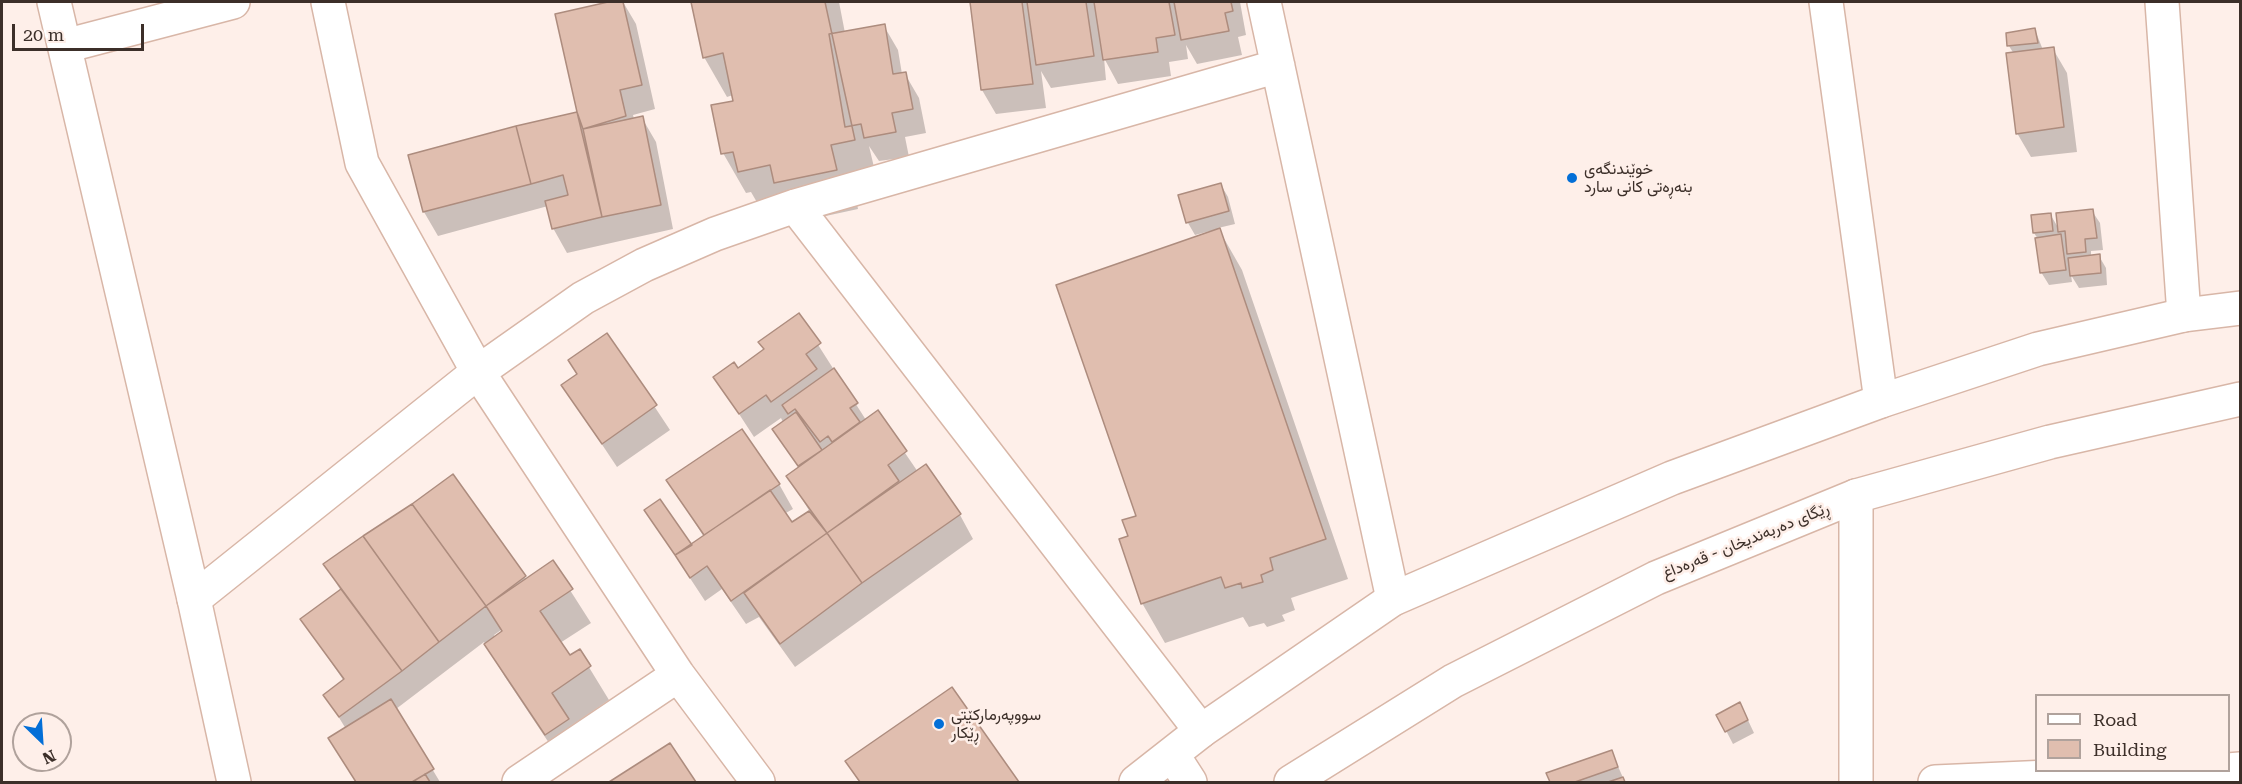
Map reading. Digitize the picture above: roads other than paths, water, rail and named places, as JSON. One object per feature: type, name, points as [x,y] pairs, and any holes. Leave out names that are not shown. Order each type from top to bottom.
[{"type":"street","points":[[54,2],[194,599],[234,783]]},
{"type":"street","points":[[65,46],[233,2]]},
{"type":"street","points":[[328,2],[362,163],[478,372],[678,675],[758,783]]},
{"type":"street","points":[[1264,2],[1394,599]]},
{"type":"street","points":[[1826,2],[1881,401]]},
{"type":"street","points":[[2162,2],[2184,315]]},
{"type":"street","points":[[194,599],[478,372],[583,298],[644,265],[715,234],[795,206],[1278,66]]},
{"type":"street","points":[[795,206],[1201,731]]},
{"type":"street","points":[[1136,783],[1201,731],[1394,599],[1672,478],[1881,401],[2038,349],[2184,315],[2241,308]]},
{"type":"street","name":"ڕێگای دەربەندیخان - قەرەداغ","points":[[1291,783],[1453,681],[1485,664],[1656,578],[1856,496],[2050,442],[2241,399]]},
{"type":"street","points":[[1856,496],[1856,783]]},
{"type":"street","points":[[519,783],[678,675]]},
{"type":"street","points":[[1172,754],[1190,783]]},
{"type":"street","points":[[1935,783],[2184,772]]},
{"type":"place","name":"خوێندنگەی بنەڕەتی کانی سارد","points":[[1572,178]]},
{"type":"place","name":"سووپەرمارکێتی ڕێکار","points":[[939,724]]}]
